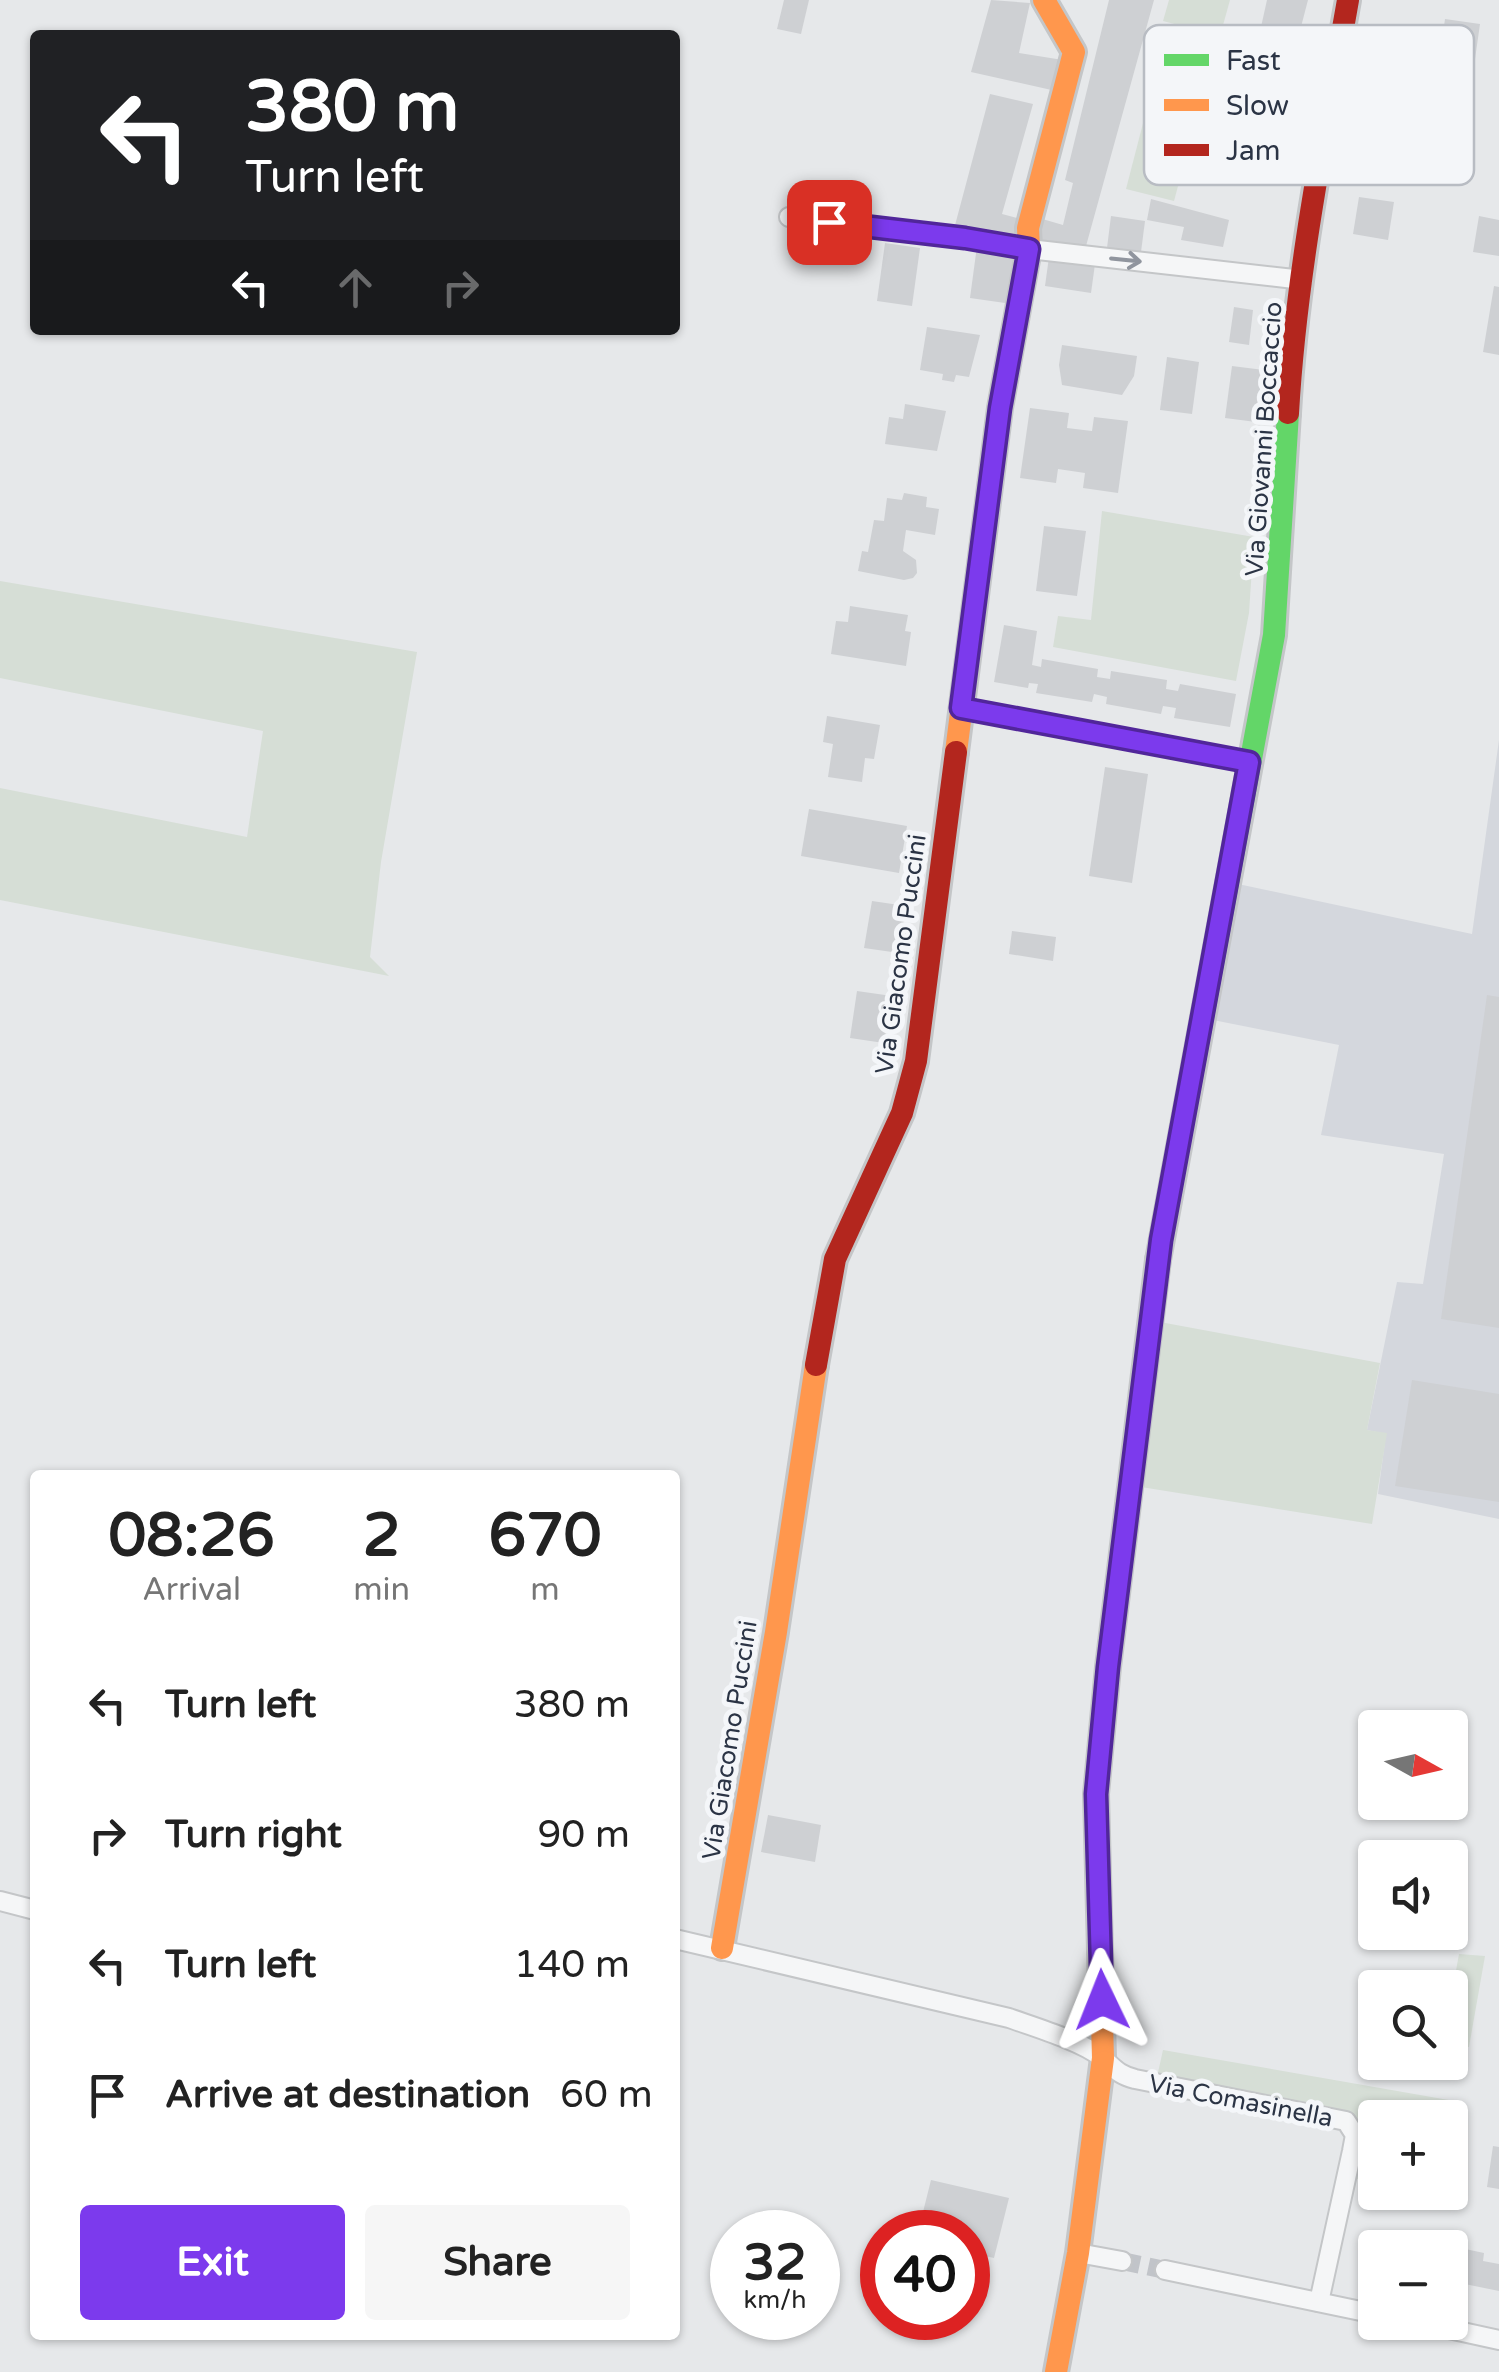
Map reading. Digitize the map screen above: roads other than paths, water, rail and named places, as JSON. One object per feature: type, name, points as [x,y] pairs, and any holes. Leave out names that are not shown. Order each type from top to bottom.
[{"type":"street","name":"Via Giacomo Puccini","points":[[722,1948],[776,1632],[825,1300],[850,1222],[902,1113],[916,1062],[1000,408],[1029,249],[1028,228],[1074,52],[1073,44],[1044,0]]},
{"type":"street","name":"Via Giovanni Boccaccio","points":[[1344,25],[1348,0]]},
{"type":"street","name":"Via Giovanni Boccaccio","points":[[1056,2372],[1078,2253],[1103,2058],[1096,1794],[1108,1667],[1161,1240],[1278,603],[1292,356],[1317,185]]},
{"type":"street","points":[[790,217],[1303,280]]},
{"type":"street","points":[[961,708],[1249,762]]},
{"type":"street","points":[[0,1901],[30,1909]]},
{"type":"street","name":"Via Comasinella","points":[[680,1940],[1009,2018],[1103,2058],[1110,2068],[1125,2076],[1346,2122],[1352,2126],[1354,2135],[1352,2151],[1319,2302]]},
{"type":"street","points":[[1078,2253],[1122,2261]]},
{"type":"street","points":[[1165,2270],[1358,2310]]},
{"type":"street","points":[[1468,2333],[1499,2340]]},
{"type":"tunnel","points":[[1122,2261],[1165,2270]]}]
